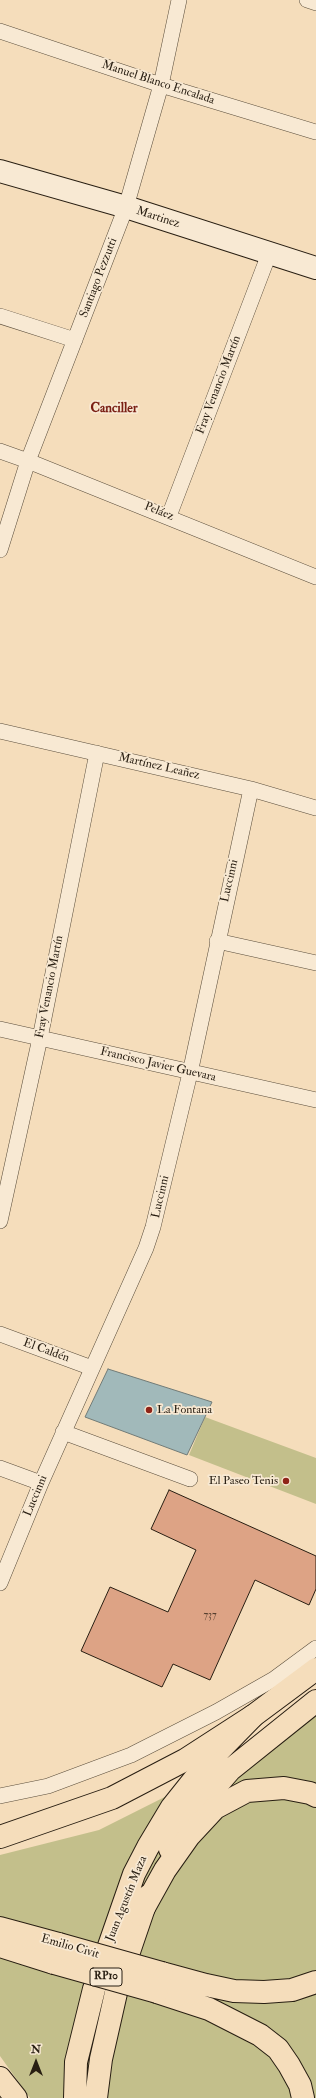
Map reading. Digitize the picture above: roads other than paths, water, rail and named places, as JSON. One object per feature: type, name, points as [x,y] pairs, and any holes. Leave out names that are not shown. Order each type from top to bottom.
[{"type":"main road","name":"Juan Agustín Maza","points":[[75,2098],[76,2062],[94,1989],[134,1874],[172,1807],[208,1762],[253,1716],[316,1669]]},
{"type":"main road","name":"Juan Agustín Maza","points":[[96,2098],[101,2059],[118,1984],[140,1915],[160,1866],[178,1835],[197,1808],[230,1770],[316,1701]]},
{"type":"main road","points":[[0,1837],[112,1798],[185,1760],[253,1716]]},
{"type":"main road","points":[[140,1915],[165,1870],[189,1836],[215,1808],[248,1791],[284,1788],[310,1793],[316,1796]]},
{"type":"main road","name":"Emilio Civit","points":[[0,1928],[57,1953],[160,1983]]},
{"type":"main road","name":"Emilio Civit","points":[[0,1946],[57,1953]]},
{"type":"main road","points":[[160,1983],[206,1986],[234,1991],[264,1992],[292,1990],[316,1982]]},
{"type":"main road","points":[[160,1983],[260,2035],[278,2049],[300,2085],[303,2098]]},
{"type":"main road","points":[[0,2078],[16,2098]]},
{"type":"street","name":"Santiago Pezzutti","points":[[0,550],[28,461],[126,207],[161,85],[179,0]]},
{"type":"street","points":[[307,0],[316,3]]},
{"type":"street","name":"Manuel Blanco Encalada","points":[[0,32],[161,85],[316,132]]},
{"type":"street","name":"Martinez","points":[[0,171],[126,207],[316,268]]},
{"type":"street","name":"Fray Venancio Martín","points":[[169,516],[269,254]]},
{"type":"street","points":[[0,316],[75,340]]},
{"type":"street","name":"Peláez","points":[[0,451],[169,516],[316,576]]},
{"type":"street","name":"Martínez Leañez","points":[[0,731],[251,789],[316,808]]},
{"type":"street","name":"Fray Venancio Martín","points":[[0,1221],[40,1038],[97,753]]},
{"type":"street","name":"Luccinni","points":[[0,1583],[41,1483],[146,1248],[153,1228],[190,1073],[217,941],[251,789]]},
{"type":"street","points":[[217,941],[316,963]]},
{"type":"street","name":"Francisco Javier Guevara","points":[[0,1029],[190,1073],[316,1100]]},
{"type":"street","name":"El Caldén","points":[[0,1334],[92,1368]]},
{"type":"street","points":[[63,1432],[190,1479]]},
{"type":"street","points":[[0,1468],[41,1483]]},
{"type":"street","points":[[0,1796],[48,1786],[131,1755],[216,1712],[274,1679],[316,1648]]},
{"type":"water","name":"La Fontana","points":[[108,1369],[212,1402],[187,1455],[85,1417]]},
{"type":"place","name":"La Fontana","points":[[149,1410]]},
{"type":"place","name":"El Paseo Tenis","points":[[286,1481]]},
{"type":"district","name":"Canciller","points":[[114,409]]}]
